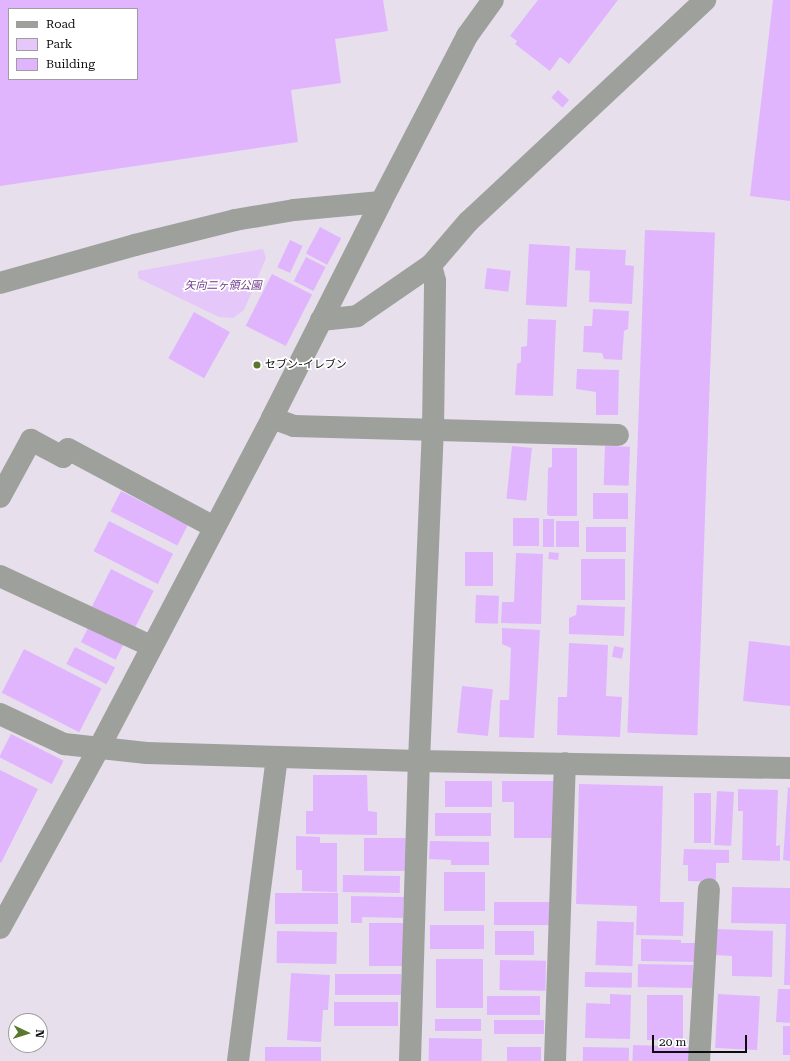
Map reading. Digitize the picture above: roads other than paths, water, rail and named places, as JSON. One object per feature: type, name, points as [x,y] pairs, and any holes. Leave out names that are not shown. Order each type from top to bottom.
[{"type":"street","points":[[0,928],[99,748],[151,646],[272,418],[380,202],[467,36],[493,0]]},
{"type":"street","points":[[321,320],[357,316],[431,265],[468,222],[705,0]]},
{"type":"street","points":[[0,283],[135,245],[235,220],[294,210],[380,202]]},
{"type":"street","points":[[410,1061],[419,761],[433,430],[435,281],[431,265]]},
{"type":"street","points":[[272,418],[294,426],[618,435]]},
{"type":"street","points":[[0,497],[31,440],[63,458],[68,449],[214,527]]},
{"type":"street","points":[[0,576],[151,646]]},
{"type":"street","points":[[0,714],[64,744],[146,753],[419,761],[790,768]]},
{"type":"street","points":[[238,1061],[276,757]]},
{"type":"street","points":[[555,1061],[566,763]]},
{"type":"street","points":[[699,1061],[709,889]]},
{"type":"place","name":"セブン-イレブン","points":[[257,365]]},
{"type":"park label","name":"矢向二ヶ領公園","points":[[223,286]]}]
